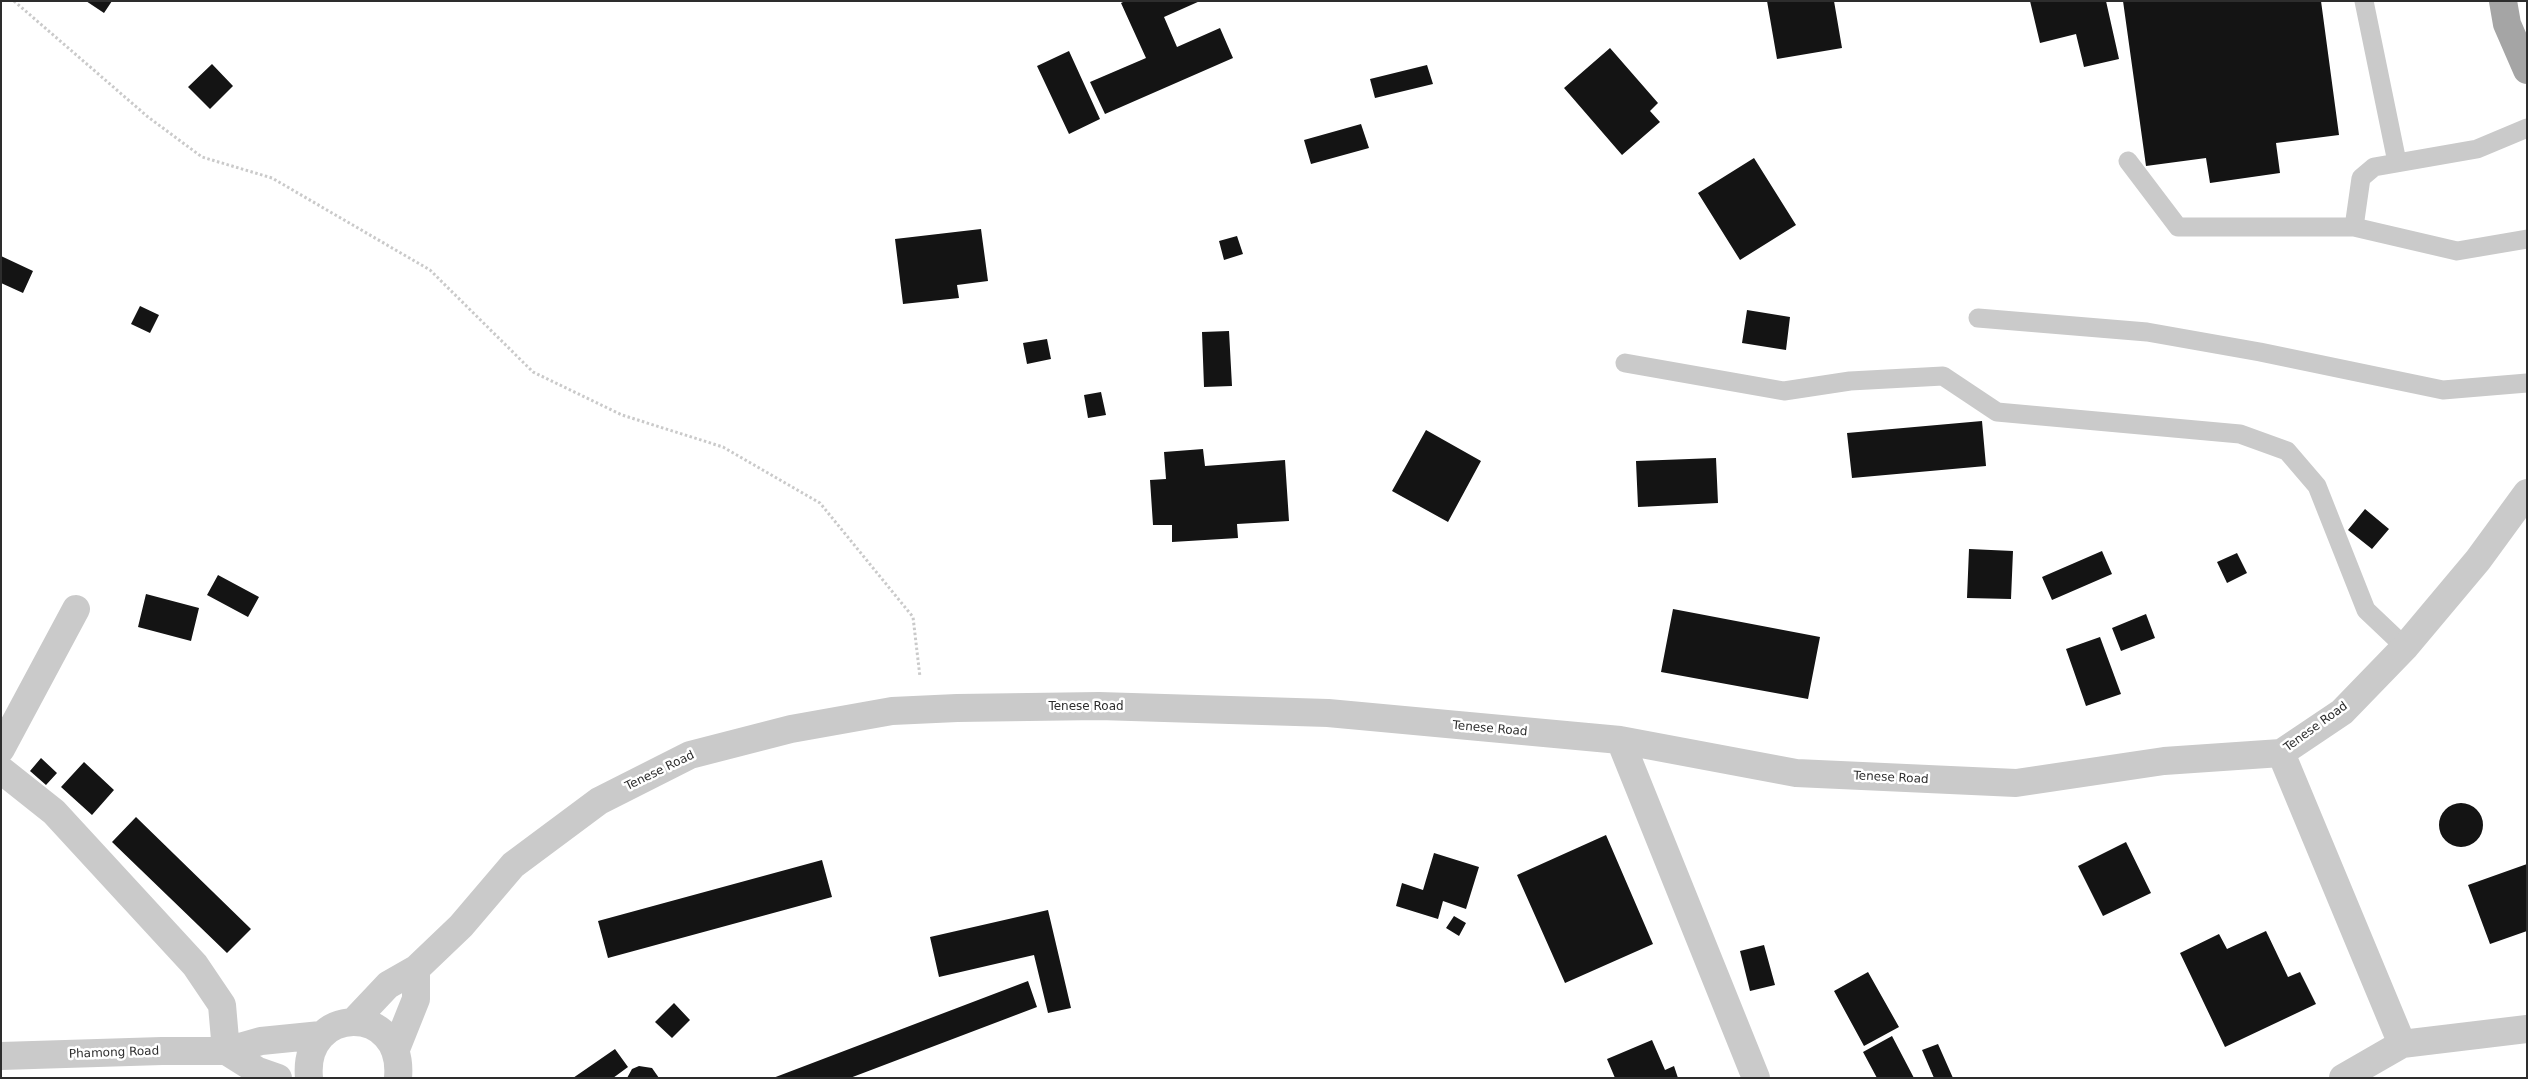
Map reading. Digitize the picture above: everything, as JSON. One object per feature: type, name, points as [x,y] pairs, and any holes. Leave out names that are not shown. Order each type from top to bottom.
[{"type":"main road","points":[[2503,1],[2507,24],[2527,70]]},
{"type":"street","name":"Tenese Road","points":[[354,1021],[388,985],[416,969],[461,926],[513,865],[599,801],[690,755],[791,728],[892,711],[1099,706],[1328,713],[1620,740],[1796,773],[2016,783],[2164,762],[2282,753],[2342,712],[2405,648],[2478,560],[2527,493]]},
{"type":"street","points":[[1,749],[76,609]]},
{"type":"street","points":[[1620,740],[1756,1078]]},
{"type":"street","points":[[2282,753],[2402,1044]]},
{"type":"street","points":[[1,770],[54,812],[195,965],[222,1005],[226,1051],[258,1071],[278,1078]]},
{"type":"street","points":[[396,1049],[416,999],[416,969]]},
{"type":"street","points":[[309,1078],[308,1062],[312,1047],[320,1035],[336,1025],[354,1021],[367,1023],[379,1029],[396,1049],[399,1064],[398,1078]]},
{"type":"street","points":[[2343,1078],[2402,1044],[2527,1029]]},
{"type":"street","name":"Phamong Road","points":[[1,1056],[226,1051],[261,1041],[320,1035]]},
{"type":"lane","points":[[2364,1],[2397,162]]},
{"type":"lane","points":[[2354,227],[2361,178],[2374,167],[2477,149],[2527,128]]},
{"type":"lane","points":[[2128,161],[2178,227],[2354,227],[2457,251],[2527,238]]},
{"type":"lane","points":[[1978,318],[2147,332],[2260,352],[2443,390],[2527,383]]},
{"type":"lane","points":[[1625,363],[1784,391],[1850,381],[1944,376],[1997,412],[2240,434],[2286,451],[2317,486],[2366,610],[2405,648]]},
{"type":"path","points":[[14,1],[148,117],[202,157],[272,178],[430,270],[533,372],[622,415],[723,447],[820,503],[912,617],[924,709]]},
{"type":"building","points":[[86,1],[112,1],[104,13]]},
{"type":"building","points":[[1125,1],[1200,1],[1164,17],[1177,47],[1220,28],[1233,58],[1105,114],[1090,82],[1146,58],[1121,3]]},
{"type":"building","points":[[1767,1],[1834,1],[1842,48],[1777,59]]},
{"type":"building","points":[[2030,1],[2106,1],[2119,59],[2084,67],[2076,34],[2040,43]]},
{"type":"building","points":[[2123,1],[2321,1],[2339,135],[2276,143],[2280,173],[2210,183],[2206,158],[2146,166]]},
{"type":"building","points":[[1610,48],[1658,103],[1650,111],[1660,122],[1622,155],[1564,88]]},
{"type":"building","points":[[1069,51],[1100,119],[1069,134],[1037,66]]},
{"type":"building","points":[[212,64],[233,86],[210,109],[188,87]]},
{"type":"building","points":[[1427,65],[1433,84],[1375,98],[1370,79]]},
{"type":"building","points":[[1361,124],[1369,148],[1311,164],[1304,140]]},
{"type":"building","points":[[1754,158],[1796,225],[1740,260],[1698,193]]},
{"type":"building","points":[[981,229],[988,281],[957,285],[959,298],[903,304],[895,239]]},
{"type":"building","points":[[1237,236],[1243,254],[1224,260],[1219,241]]},
{"type":"building","points":[[1,256],[33,271],[23,293],[1,283]]},
{"type":"building","points":[[140,306],[159,315],[150,333],[131,324]]},
{"type":"building","points":[[1747,310],[1790,317],[1786,350],[1742,343]]},
{"type":"building","points":[[1229,331],[1232,386],[1204,387],[1202,332]]},
{"type":"building","points":[[1047,339],[1051,359],[1027,364],[1023,343]]},
{"type":"building","points":[[1101,392],[1106,415],[1088,418],[1084,395]]},
{"type":"building","points":[[1982,421],[1986,466],[1852,478],[1847,433]]},
{"type":"building","points":[[1426,430],[1481,461],[1448,522],[1392,491]]},
{"type":"building","points":[[1203,449],[1205,466],[1285,460],[1289,521],[1237,524],[1238,538],[1172,542],[1172,525],[1153,525],[1150,480],[1166,479],[1164,452]]},
{"type":"building","points":[[1716,458],[1718,503],[1638,507],[1636,461]]},
{"type":"building","points":[[2365,509],[2389,529],[2372,549],[2348,530]]},
{"type":"building","points":[[1969,549],[2013,551],[2011,599],[1967,598]]},
{"type":"building","points":[[2102,551],[2112,574],[2052,600],[2042,577]]},
{"type":"building","points":[[2237,553],[2247,573],[2227,583],[2217,562]]},
{"type":"building","points":[[218,575],[259,597],[248,617],[207,595]]},
{"type":"building","points":[[146,594],[199,608],[191,641],[138,627]]},
{"type":"building","points":[[1673,609],[1820,637],[1808,699],[1661,672]]},
{"type":"building","points":[[2146,614],[2155,638],[2121,651],[2112,628]]},
{"type":"building","points":[[2100,637],[2121,694],[2086,706],[2066,649]]},
{"type":"building","points":[[41,758],[57,773],[46,785],[30,771]]},
{"type":"building","points":[[84,762],[114,790],[92,815],[61,787]]},
{"type":"building","points":[[2461,803],[2473,807],[2479,813],[2483,825],[2479,837],[2473,843],[2461,847],[2449,843],[2443,837],[2439,825],[2443,813],[2449,807]]},
{"type":"building","points":[[136,817],[251,929],[227,953],[112,842]]},
{"type":"building","points":[[1606,835],[1653,944],[1565,983],[1517,875]]},
{"type":"building","points":[[2126,842],[2151,893],[2103,916],[2078,866]]},
{"type":"building","points":[[1434,853],[1479,867],[1466,909],[1443,901],[1438,919],[1396,906],[1402,883],[1423,890]]},
{"type":"building","points":[[822,860],[832,897],[608,958],[598,921]]},
{"type":"building","points":[[2527,864],[2527,931],[2490,944],[2468,885]]},
{"type":"building","points":[[1048,910],[1071,1008],[1048,1013],[1034,955],[939,977],[930,937]]},
{"type":"building","points":[[1454,916],[1466,923],[1459,936],[1446,928]]},
{"type":"building","points":[[2266,931],[2288,977],[2300,972],[2316,1004],[2225,1047],[2180,953],[2219,934],[2227,949]]},
{"type":"building","points":[[1764,945],[1775,985],[1750,991],[1740,951]]},
{"type":"building","points":[[1868,972],[1899,1027],[1864,1046],[1834,991]]},
{"type":"building","points":[[1028,981],[1037,1007],[850,1078],[773,1078]]},
{"type":"building","points":[[674,1003],[690,1020],[672,1038],[655,1022]]},
{"type":"building","points":[[1892,1036],[1914,1078],[1877,1078],[1863,1052]]},
{"type":"building","points":[[1652,1040],[1665,1070],[1674,1066],[1678,1078],[1615,1078],[1607,1059]]},
{"type":"building","points":[[1938,1044],[1953,1078],[1934,1078],[1922,1050]]},
{"type":"building","points":[[615,1049],[628,1067],[613,1078],[573,1078]]},
{"type":"building","points":[[639,1066],[652,1068],[659,1078],[627,1078],[632,1069]]}]
